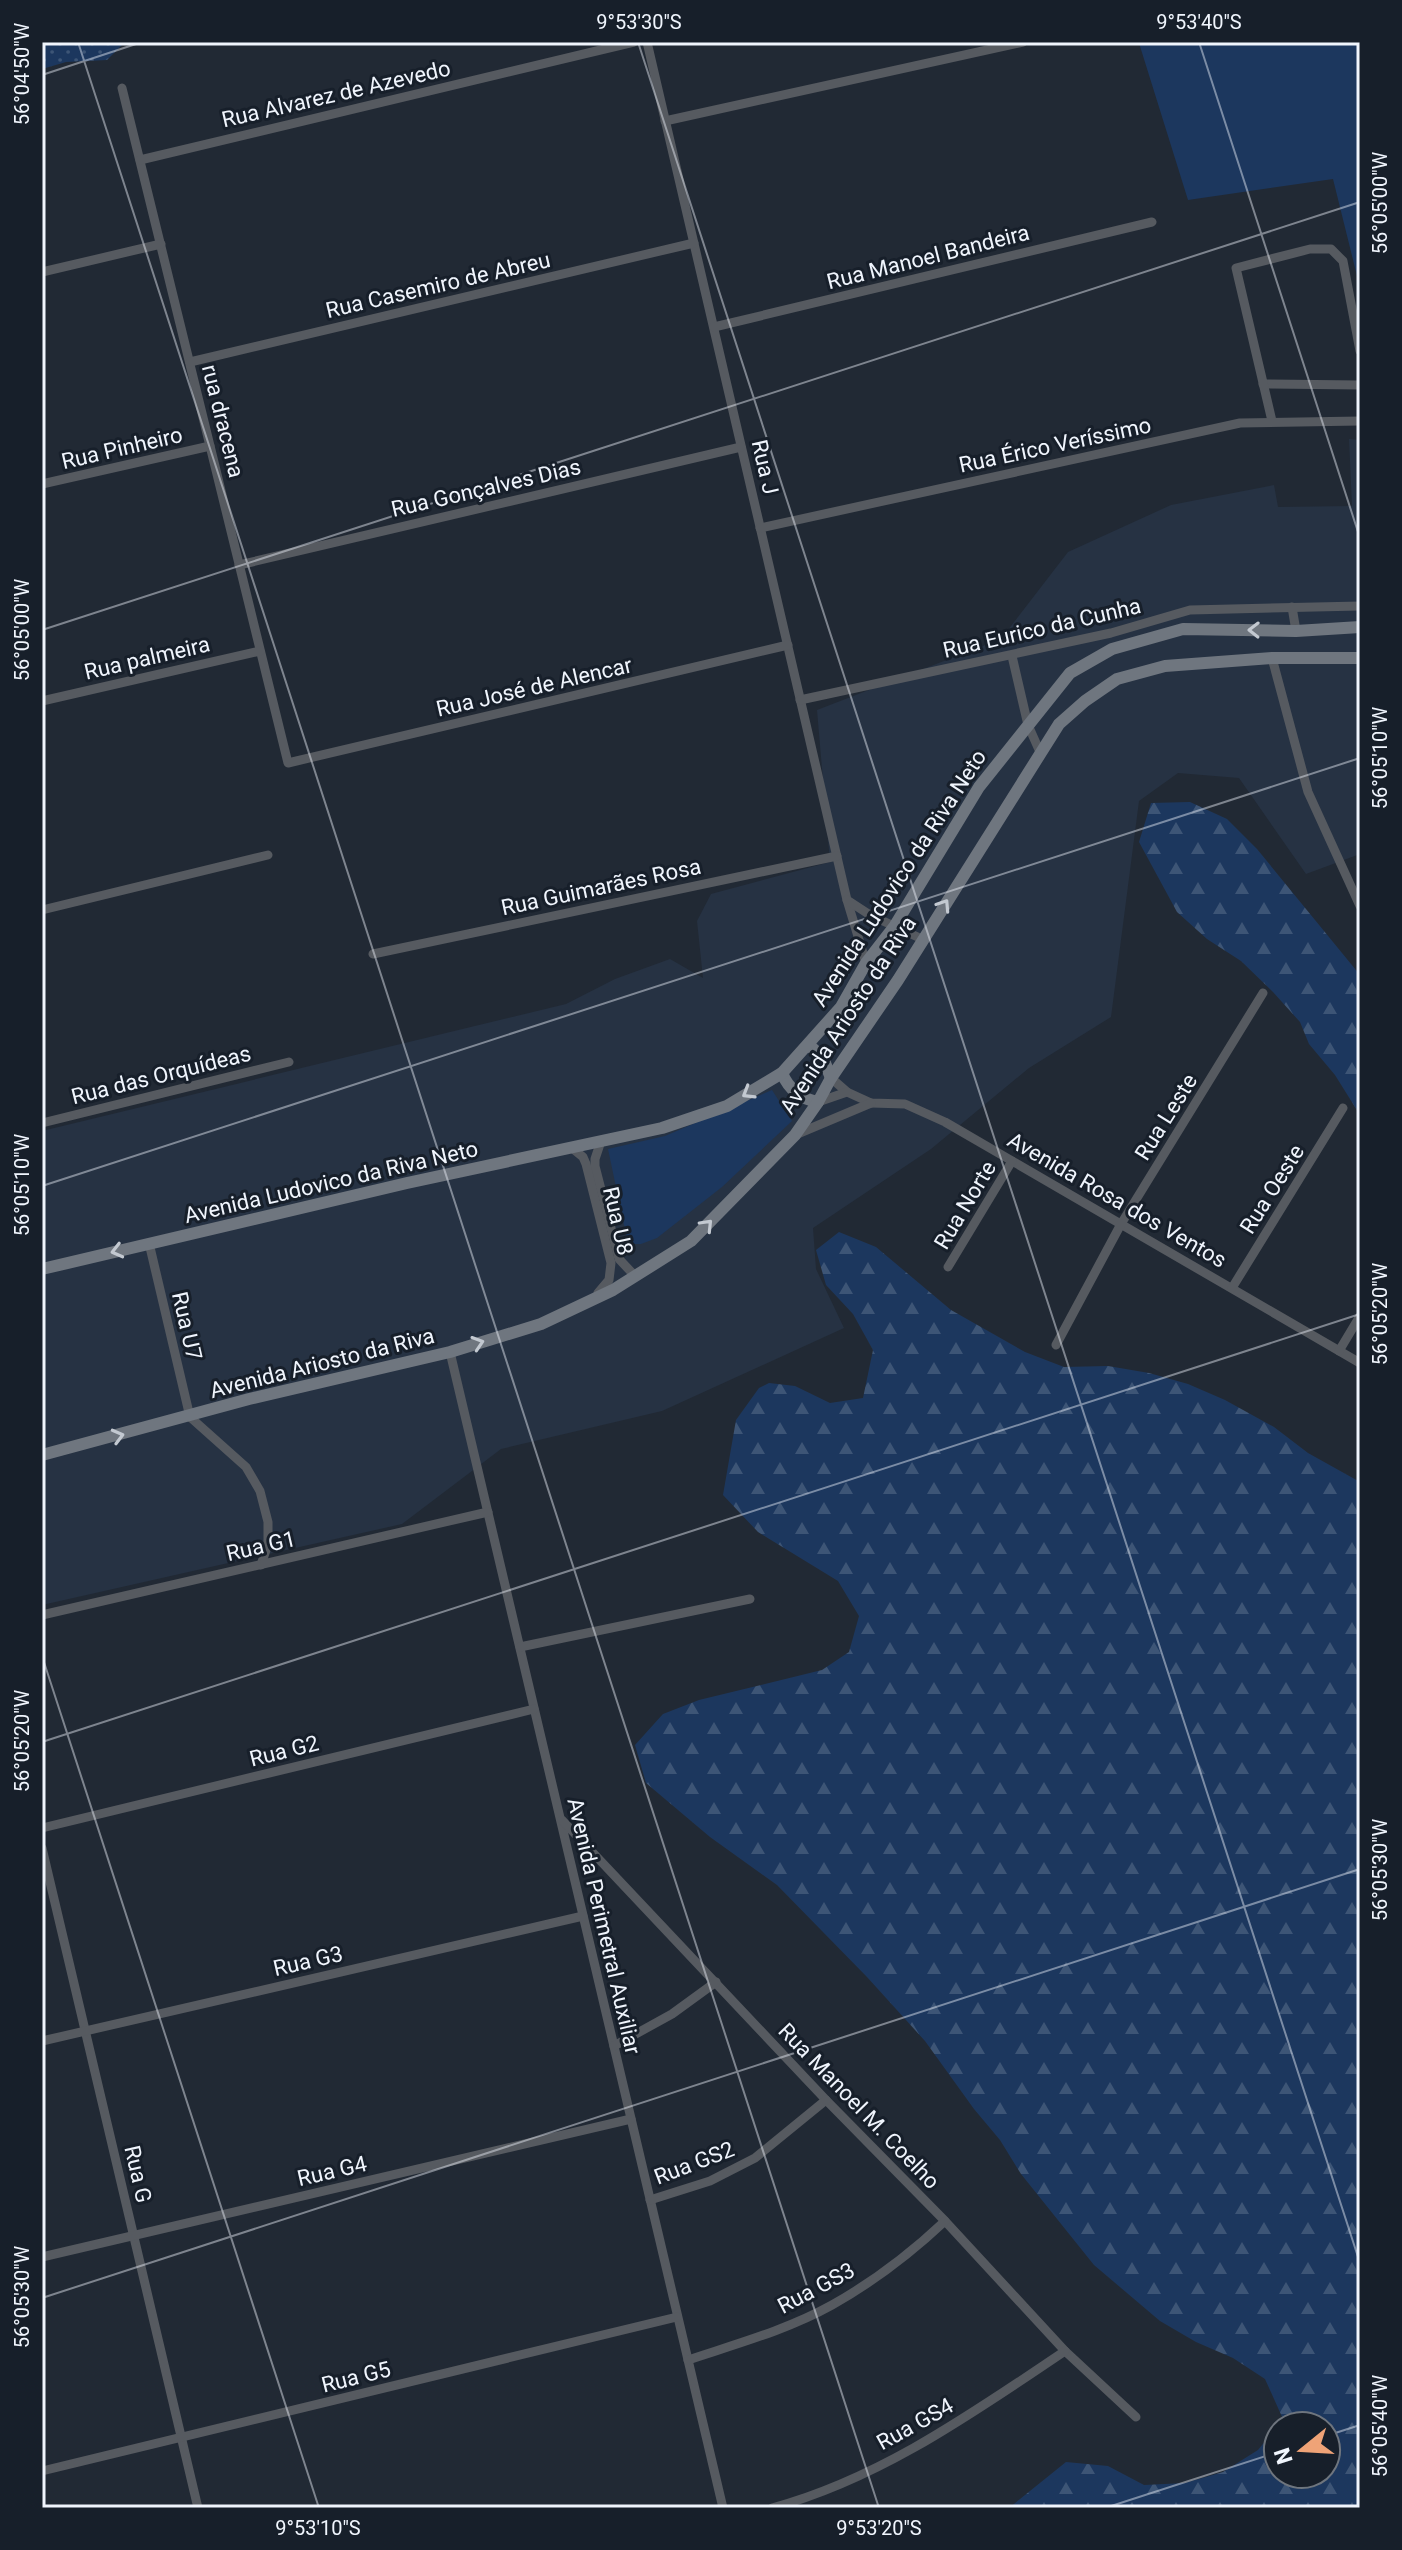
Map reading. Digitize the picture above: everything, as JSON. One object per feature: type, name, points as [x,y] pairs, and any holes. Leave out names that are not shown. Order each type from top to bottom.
[{"type":"street","name":"Rua Alvarez de Azevedo","points":[[140,160],[634,42]]},
{"type":"street","name":"Rua J","points":[[647,42],[847,900],[866,963]]},
{"type":"street","points":[[665,121],[1023,42]]},
{"type":"street","name":"rua dracena","points":[[122,88],[288,763]]},
{"type":"street","name":"Rua Manoel Bandeira","points":[[714,327],[1152,222]]},
{"type":"street","name":"Rua Casemiro de Abreu","points":[[190,362],[694,243]]},
{"type":"street","points":[[42,272],[161,244]]},
{"type":"street","points":[[1272,421],[1236,268],[1310,249],[1331,249],[1343,261],[1360,351]]},
{"type":"street","points":[[1263,384],[1360,385]]},
{"type":"street","name":"Rua Érico Veríssimo","points":[[760,528],[1240,423],[1360,421]]},
{"type":"street","name":"Rua Pinheiro","points":[[42,484],[210,446]]},
{"type":"street","name":"Rua Gonçalves Dias","points":[[239,565],[741,447]]},
{"type":"street","name":"Rua Eurico da Cunha","points":[[800,700],[1012,656],[1111,633],[1190,610],[1360,606]]},
{"type":"street","points":[[1292,607],[1296,631]]},
{"type":"street","name":"Avenida Ludovico da Riva Neto","points":[[42,1269],[407,1183],[662,1128],[727,1106],[782,1073],[841,1007],[979,787],[1070,673],[1112,649],[1183,629],[1296,631],[1360,627]]},
{"type":"street","points":[[1111,633],[1112,649]]},
{"type":"street","name":"Rua José de Alencar","points":[[288,763],[788,645]]},
{"type":"street","name":"Rua palmeira","points":[[42,701],[260,651]]},
{"type":"street","points":[[1012,656],[1028,725],[1040,752]]},
{"type":"street","points":[[1272,658],[1308,792],[1360,906]]},
{"type":"street","name":"Avenida Ariosto da Riva","points":[[42,1455],[249,1399],[450,1352],[541,1324],[635,1276],[691,1241],[795,1135],[898,980],[1040,752],[1059,724],[1085,701],[1117,679],[1165,666],[1272,658],[1360,658]]},
{"type":"street","points":[[42,910],[268,855]]},
{"type":"street","name":"Rua Guimarães Rosa","points":[[373,954],[837,856]]},
{"type":"street","points":[[847,900],[922,939]]},
{"type":"street","name":"Rua Leste","points":[[1056,1345],[1121,1224],[1263,993]]},
{"type":"street","points":[[809,1045],[823,1058],[831,1078]]},
{"type":"street","name":"Rua das Orquídeas","points":[[42,1123],[289,1062]]},
{"type":"street","points":[[782,1073],[795,1092],[806,1099],[818,1102],[847,1092]]},
{"type":"street","name":"Avenida Rosa dos Ventos","points":[[831,1078],[847,1092],[871,1103],[905,1104],[945,1122],[1360,1363]]},
{"type":"street","points":[[795,1135],[871,1103]]},
{"type":"street","name":"Rua Oeste","points":[[1232,1288],[1343,1108]]},
{"type":"street","name":"Rua U8","points":[[601,1141],[595,1166],[603,1214]]},
{"type":"street","name":"Rua U8","points":[[572,1148],[586,1164],[616,1263],[635,1276]]},
{"type":"street","name":"Rua Norte","points":[[948,1267],[1012,1161]]},
{"type":"street","name":"Rua U7","points":[[149,1243],[190,1417]]},
{"type":"street","name":"Rua U8","points":[[590,1300],[605,1287],[616,1263]]},
{"type":"street","points":[[1339,1351],[1360,1316]]},
{"type":"street","name":"Avenida Perimetral Auxiliar","points":[[450,1352],[723,2508]]},
{"type":"street","points":[[190,1417],[246,1467],[260,1491],[268,1522],[268,1544],[261,1565]]},
{"type":"street","name":"Rua G1","points":[[42,1615],[488,1512]]},
{"type":"street","points":[[520,1647],[750,1599]]},
{"type":"street","name":"Rua G2","points":[[42,1828],[534,1709]]},
{"type":"street","name":"Rua Manoel M. Coelho","points":[[560,1818],[1065,2351],[1136,2417]]},
{"type":"street","name":"Rua G","points":[[42,1848],[198,2508]]},
{"type":"street","name":"Rua G3","points":[[42,2041],[583,1916]]},
{"type":"street","points":[[614,2046],[672,2014],[716,1982]]},
{"type":"street","name":"Rua GS2","points":[[650,2200],[710,2181],[755,2158],[826,2100]]},
{"type":"street","name":"Rua G4","points":[[42,2257],[631,2119]]},
{"type":"street","name":"Rua GS3","points":[[688,2360],[770,2332],[831,2305],[911,2253],[945,2221]]},
{"type":"street","name":"Rua G5","points":[[42,2471],[677,2317]]},
{"type":"street","name":"Rua GS4","points":[[772,2508],[809,2498],[900,2455],[970,2415],[1065,2351]]},
{"type":"shaded area","points":[[1349,439],[1360,440],[1360,854],[1306,874],[1239,778],[1178,773],[1139,801],[1111,1017],[1029,1068],[931,1149],[813,1228],[816,1269],[844,1328],[662,1411],[501,1449],[402,1524],[42,1605],[42,1131],[566,1004],[615,979],[670,959],[703,978],[697,921],[711,894],[830,862],[817,710],[1001,639],[1068,552],[1171,505],[1274,485],[1278,507],[1352,506]]},
{"type":"green space","points":[[42,42],[125,42],[107,60],[66,62],[42,69]]},
{"type":"green space","points":[[1360,42],[1360,288],[1333,179],[1188,200],[1139,43]]},
{"type":"green space","points":[[1190,802],[1227,819],[1257,849],[1360,975],[1360,1115],[1335,1075],[1309,1044],[1300,1022],[1273,992],[1241,961],[1207,939],[1177,912],[1139,842],[1151,803]]},
{"type":"green space","points":[[772,1090],[792,1121],[722,1187],[657,1238],[641,1244],[628,1244],[608,1149],[665,1136]]},
{"type":"green space","points":[[839,1232],[876,1247],[951,1310],[1025,1352],[1064,1367],[1108,1366],[1188,1384],[1274,1427],[1308,1453],[1360,1482],[1360,2508],[1009,2508],[1066,2462],[1108,2466],[1144,2485],[1185,2483],[1223,2472],[1262,2445],[1262,2490],[1342,2490],[1342,2410],[1279,2410],[1265,2379],[1233,2358],[1196,2342],[1160,2321],[1094,2265],[1021,2174],[1000,2140],[925,2041],[867,1977],[777,1885],[710,1837],[646,1783],[635,1745],[663,1714],[699,1700],[822,1670],[849,1652],[859,1616],[838,1581],[758,1532],[723,1495],[736,1420],[759,1388],[769,1383],[795,1386],[830,1403],[863,1398],[873,1350],[853,1314],[826,1285],[816,1250]]}]
